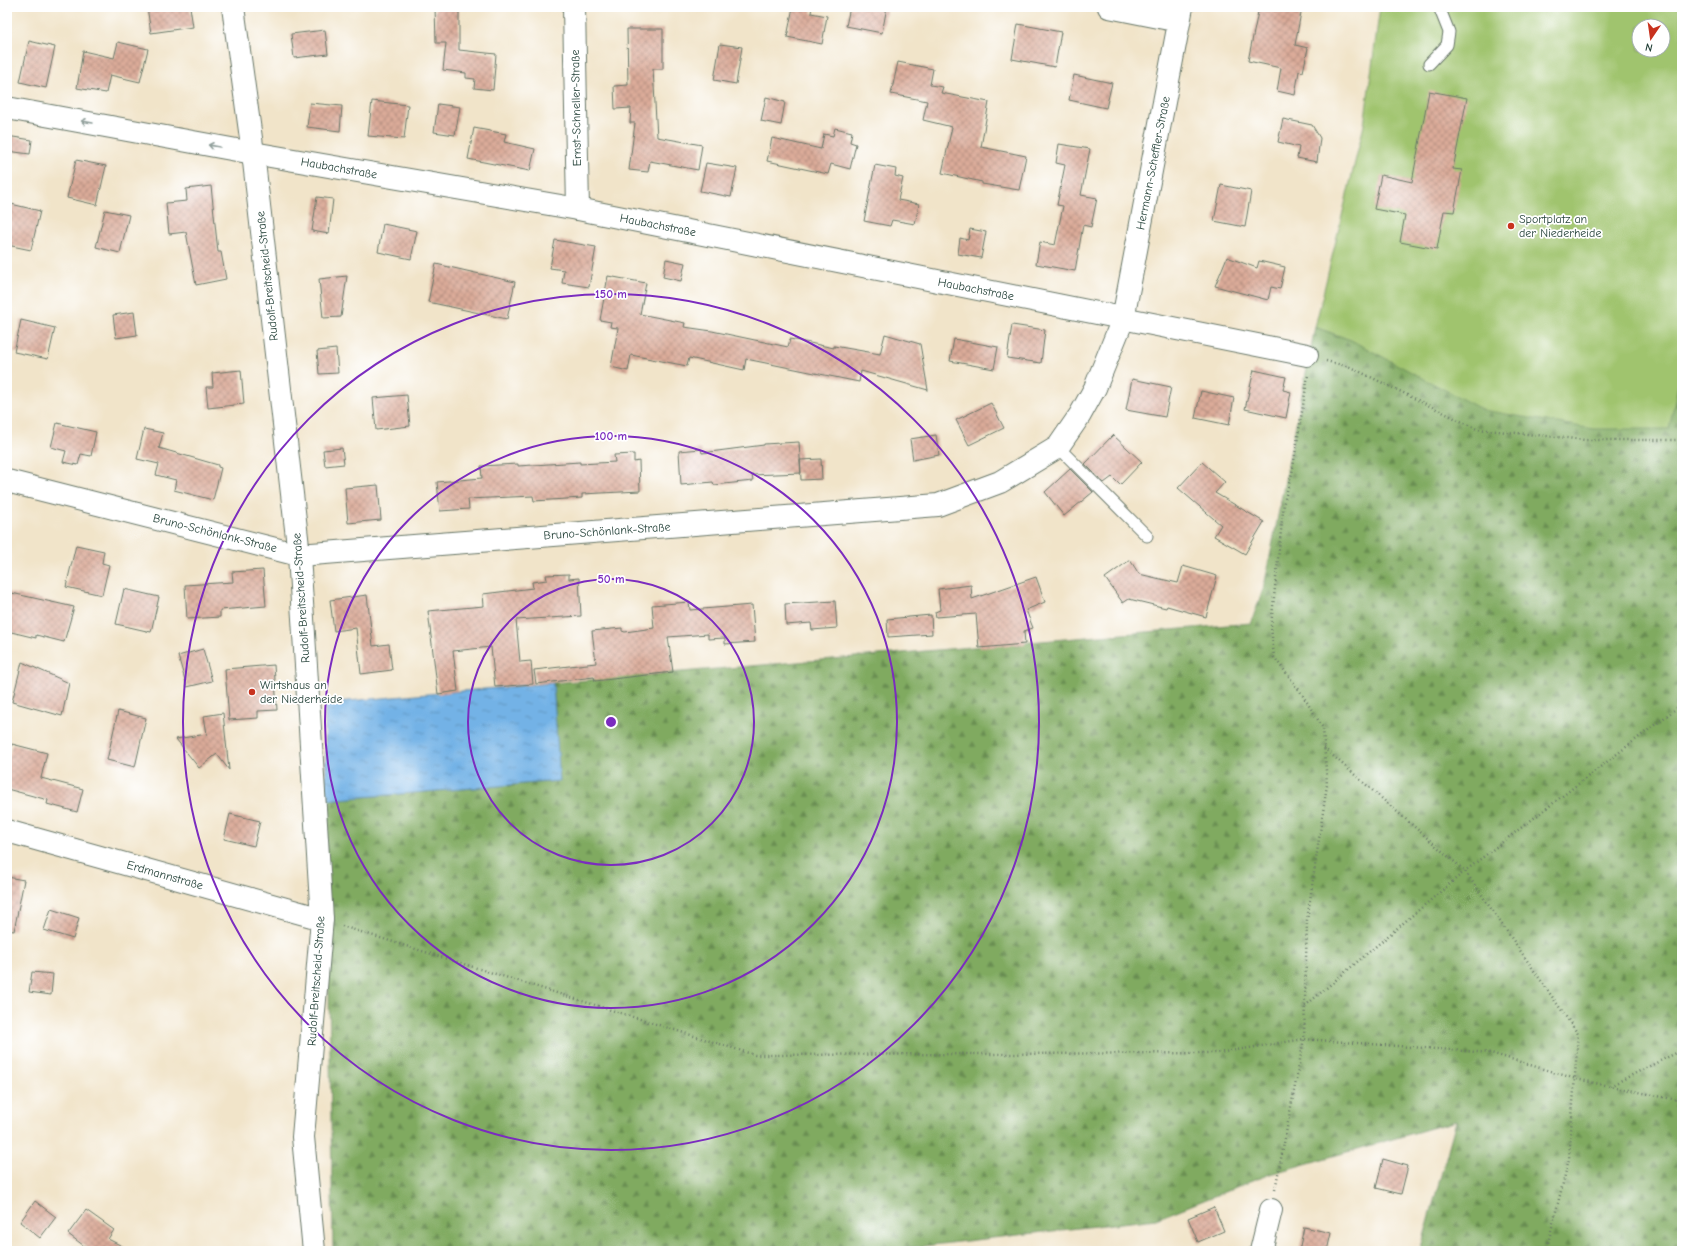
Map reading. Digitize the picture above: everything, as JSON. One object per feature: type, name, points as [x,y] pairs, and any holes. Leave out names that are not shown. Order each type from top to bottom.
[{"type":"street","name":"Rudolf-Breitscheid-Straße","points":[[233,7],[253,153],[299,554],[322,919],[303,1137],[313,1245]]},
{"type":"street","name":"Ernst-Schneller-Straße","points":[[574,7],[578,209]]},
{"type":"street","points":[[1109,7],[1181,14]]},
{"type":"street","name":"Hermann-Scheffler-Straße","points":[[1123,318],[1181,14]]},
{"type":"street","name":"Haubachstraße","points":[[7,108],[253,153],[578,209],[1307,355]]},
{"type":"street","name":"Bruno-Schönlank-Straße","points":[[7,481],[299,554],[938,505],[1000,482],[1058,446],[1080,415],[1095,388],[1123,318]]},
{"type":"street","name":"Erdmannstraße","points":[[7,831],[322,919]]},
{"type":"street","points":[[1261,1251],[1271,1210]]},
{"type":"lane","points":[[1429,64],[1447,45],[1449,32],[1439,7]]},
{"type":"lane","points":[[1058,446],[1147,536]]},
{"type":"path","points":[[1307,355],[1350,367],[1477,428],[1586,440],[1682,440]]},
{"type":"path","points":[[1271,1210],[1304,1039],[1307,920],[1327,785],[1323,728],[1300,691],[1274,657],[1271,626],[1284,502],[1295,458],[1310,360],[1307,355]]},
{"type":"path","points":[[1305,1007],[1465,871],[1682,704]]},
{"type":"path","points":[[1324,748],[1465,871],[1578,1034],[1576,1079],[1569,1159],[1546,1251]]},
{"type":"path","points":[[322,919],[754,1055],[1218,1053],[1304,1039],[1491,1053],[1576,1079],[1682,1101]]},
{"type":"path","points":[[1610,1086],[1682,1050]]},
{"type":"green space","name":"Sportplatz an der Niederheide","points":[[1380,7],[1682,7],[1682,366],[1669,429],[1593,429],[1483,410],[1351,340],[1315,327],[1364,125]]},
{"type":"green space","points":[[1315,327],[1351,340],[1668,429],[1682,366],[1682,1251],[1420,1251],[1456,1121],[1270,1174],[1156,1219],[881,1251],[333,1251],[326,800],[559,781],[553,683],[1251,623],[1264,587]]},
{"type":"water","points":[[553,683],[560,781],[326,800],[325,703]]},
{"type":"building","points":[[147,7],[190,7],[193,27],[151,33]]},
{"type":"building","points":[[435,7],[459,7],[459,50],[496,54],[493,90],[474,88],[475,79],[466,78],[466,73],[443,70],[446,43],[436,43]]},
{"type":"building","points":[[793,7],[812,7],[811,13],[827,16],[822,44],[787,37]]},
{"type":"building","points":[[850,7],[887,7],[882,33],[846,26]]},
{"type":"building","points":[[1259,7],[1302,7],[1295,45],[1308,48],[1303,72],[1299,71],[1295,95],[1277,91],[1281,68],[1248,61]]},
{"type":"building","points":[[1018,24],[1061,32],[1055,67],[1012,59]]},
{"type":"building","points":[[627,29],[663,29],[663,69],[653,69],[657,137],[702,145],[698,170],[650,161],[648,172],[629,170],[635,123],[630,123],[631,108],[615,109],[614,86],[628,85]]},
{"type":"building","points":[[325,30],[328,54],[294,58],[291,34]]},
{"type":"building","points":[[29,41],[55,47],[46,88],[20,82]]},
{"type":"building","points":[[118,42],[148,49],[140,82],[110,75],[106,93],[77,88],[83,51],[114,58]]},
{"type":"building","points":[[720,44],[742,47],[736,84],[714,80]]},
{"type":"building","points":[[898,62],[933,69],[930,85],[943,87],[941,93],[989,102],[981,147],[1026,156],[1019,190],[982,184],[982,182],[942,173],[952,127],[923,120],[927,101],[891,94]]},
{"type":"building","points":[[1074,75],[1112,83],[1106,108],[1069,100]]},
{"type":"building","points":[[1429,91],[1467,98],[1453,169],[1462,170],[1454,212],[1444,211],[1437,249],[1400,242],[1405,215],[1374,209],[1381,175],[1412,182]]},
{"type":"building","points":[[766,97],[785,102],[781,125],[761,121]]},
{"type":"building","points":[[372,101],[408,105],[404,139],[368,136]]},
{"type":"building","points":[[310,103],[342,106],[340,131],[307,127]]},
{"type":"building","points":[[438,104],[460,107],[455,135],[434,132]]},
{"type":"building","points":[[1283,119],[1312,125],[1320,138],[1317,162],[1297,158],[1299,147],[1278,142]]},
{"type":"building","points":[[474,128],[506,134],[504,142],[535,149],[530,171],[468,159]]},
{"type":"building","points":[[835,128],[852,132],[850,142],[856,144],[850,169],[831,164],[828,174],[767,161],[772,138],[821,149],[824,134],[833,136]]},
{"type":"building","points":[[7,136],[32,140],[30,154],[7,151]]},
{"type":"building","points":[[1059,144],[1090,149],[1081,195],[1097,198],[1091,227],[1083,225],[1075,271],[1036,264],[1040,242],[1055,245],[1063,206],[1057,205],[1065,165],[1056,163]]},
{"type":"building","points":[[76,160],[106,166],[97,205],[67,198]]},
{"type":"building","points":[[706,163],[737,168],[731,197],[700,191]]},
{"type":"building","points":[[875,165],[896,169],[895,176],[903,178],[898,200],[919,204],[915,224],[892,220],[890,226],[864,221]]},
{"type":"building","points":[[1221,185],[1251,191],[1245,227],[1214,221]]},
{"type":"building","points":[[211,186],[218,252],[221,252],[226,279],[196,285],[186,232],[169,234],[166,203],[187,201],[186,189]]},
{"type":"building","points":[[317,197],[333,199],[329,234],[312,231]]},
{"type":"building","points":[[7,203],[40,211],[31,250],[7,245]]},
{"type":"building","points":[[105,210],[129,215],[120,253],[96,247]]},
{"type":"building","points":[[383,224],[417,231],[411,259],[378,252]]},
{"type":"building","points":[[970,229],[986,232],[981,258],[958,254],[960,238],[968,240]]},
{"type":"building","points":[[555,240],[596,247],[589,287],[562,283],[564,270],[550,268]]},
{"type":"building","points":[[1227,257],[1257,268],[1259,261],[1285,267],[1280,289],[1271,287],[1268,300],[1215,286]]},
{"type":"building","points":[[666,259],[685,263],[681,281],[663,277]]},
{"type":"building","points":[[436,264],[515,282],[507,319],[428,302]]},
{"type":"building","points":[[347,276],[341,317],[323,318],[319,279]]},
{"type":"building","points":[[608,276],[646,283],[640,314],[685,323],[684,327],[712,331],[788,347],[790,339],[834,348],[834,346],[880,354],[885,334],[920,344],[928,390],[861,371],[859,382],[746,359],[744,370],[689,358],[687,366],[631,355],[628,371],[611,367],[618,328],[610,327],[611,322],[600,320]]},
{"type":"building","points":[[134,312],[137,335],[116,338],[113,315]]},
{"type":"building","points":[[21,320],[55,328],[48,359],[14,352]]},
{"type":"building","points":[[1012,325],[1045,330],[1041,363],[1007,358]]},
{"type":"building","points":[[954,339],[998,347],[994,369],[950,361]]},
{"type":"building","points":[[336,349],[338,373],[319,374],[317,351]]},
{"type":"building","points":[[241,370],[244,404],[208,408],[206,387],[213,387],[212,373]]},
{"type":"building","points":[[1254,370],[1286,377],[1283,390],[1291,392],[1286,418],[1245,409]]},
{"type":"building","points":[[1132,379],[1171,387],[1165,417],[1126,410]]},
{"type":"building","points":[[1201,391],[1234,398],[1229,425],[1195,418]]},
{"type":"building","points":[[407,395],[410,426],[376,430],[373,398]]},
{"type":"building","points":[[991,403],[1004,428],[969,445],[956,420]]},
{"type":"building","points":[[57,423],[96,432],[91,456],[81,454],[78,465],[63,462],[66,451],[51,447]]},
{"type":"building","points":[[144,429],[163,433],[159,448],[218,465],[218,467],[221,468],[213,500],[174,490],[176,480],[156,475],[159,464],[137,459]]},
{"type":"building","points":[[936,435],[939,455],[913,460],[910,439]]},
{"type":"building","points":[[1113,435],[1142,462],[1120,485],[1112,477],[1104,483],[1085,464]]},
{"type":"building","points":[[799,442],[801,473],[752,475],[753,481],[714,485],[713,482],[681,485],[679,451],[701,449],[702,453],[764,444]]},
{"type":"building","points":[[342,448],[344,464],[325,466],[323,450]]},
{"type":"building","points":[[634,454],[634,462],[639,461],[640,491],[582,494],[582,498],[534,501],[533,496],[468,499],[469,509],[440,511],[437,482],[482,478],[481,466],[615,462],[614,455]]},
{"type":"building","points":[[821,459],[822,479],[801,480],[800,460]]},
{"type":"building","points":[[1202,462],[1225,482],[1215,493],[1264,522],[1245,554],[1214,536],[1221,525],[1178,488]]},
{"type":"building","points":[[1070,469],[1093,492],[1064,516],[1045,492]]},
{"type":"building","points":[[378,485],[381,520],[348,523],[345,488]]},
{"type":"building","points":[[76,545],[104,551],[102,563],[109,565],[102,595],[66,587]]},
{"type":"building","points":[[1130,560],[1139,574],[1178,583],[1183,566],[1217,576],[1206,617],[1167,606],[1166,608],[1129,599],[1123,603],[1105,578]]},
{"type":"building","points":[[263,570],[266,606],[220,610],[220,617],[187,619],[185,585],[233,582],[232,572]]},
{"type":"building","points":[[569,574],[569,579],[579,578],[581,616],[516,620],[520,662],[531,661],[533,684],[495,687],[491,647],[453,651],[458,691],[438,694],[428,611],[484,606],[483,594],[533,588],[532,582],[547,580],[546,575]]},
{"type":"building","points":[[1036,577],[1045,602],[1026,610],[1033,628],[1024,631],[1025,644],[979,648],[976,614],[936,617],[935,612],[940,610],[938,589],[971,585],[972,599]]},
{"type":"building","points":[[124,589],[159,597],[151,632],[116,624]]},
{"type":"building","points":[[7,592],[74,607],[64,642],[36,635],[36,638],[7,631]]},
{"type":"building","points":[[367,595],[373,646],[389,644],[392,670],[361,674],[356,628],[334,631],[330,600]]},
{"type":"building","points":[[835,601],[837,628],[812,630],[811,623],[786,625],[785,604]]},
{"type":"building","points":[[689,602],[690,610],[752,605],[755,642],[725,644],[725,638],[708,639],[708,634],[668,637],[673,672],[595,681],[594,677],[536,684],[534,670],[596,663],[592,631],[622,628],[622,631],[625,632],[654,628],[652,605]]},
{"type":"building","points":[[931,615],[932,634],[888,637],[887,619]]},
{"type":"building","points":[[203,649],[212,681],[187,687],[178,656]]},
{"type":"building","points":[[22,662],[69,683],[62,716],[12,702]]},
{"type":"building","points":[[274,665],[277,710],[258,711],[258,718],[229,720],[225,669]]},
{"type":"building","points":[[118,711],[146,718],[135,767],[107,760]]},
{"type":"building","points":[[223,713],[229,770],[217,754],[199,768],[176,739],[207,734],[204,716]]},
{"type":"building","points":[[12,744],[47,753],[41,778],[83,789],[77,812],[47,804],[48,800],[7,789],[7,764]]},
{"type":"building","points":[[230,814],[260,821],[254,846],[224,839]]},
{"type":"building","points":[[7,877],[24,880],[14,931],[7,930]]},
{"type":"building","points":[[51,909],[79,918],[73,939],[44,930]]},
{"type":"building","points":[[32,972],[53,974],[51,995],[29,992]]},
{"type":"building","points":[[1383,1159],[1408,1166],[1401,1194],[1376,1188]]},
{"type":"building","points":[[35,1201],[56,1217],[40,1238],[20,1222]]},
{"type":"building","points":[[1214,1207],[1224,1231],[1198,1242],[1188,1218]]},
{"type":"building","points":[[86,1210],[114,1230],[108,1239],[132,1251],[91,1251],[68,1234]]},
{"type":"building","points":[[1304,1227],[1331,1233],[1327,1251],[1299,1251]]},
{"type":"place","name":"Sportplatz an der Niederheide","points":[[1511,226]]},
{"type":"place","name":"Wirtshaus an der Niederheide","points":[[252,692]]}]
